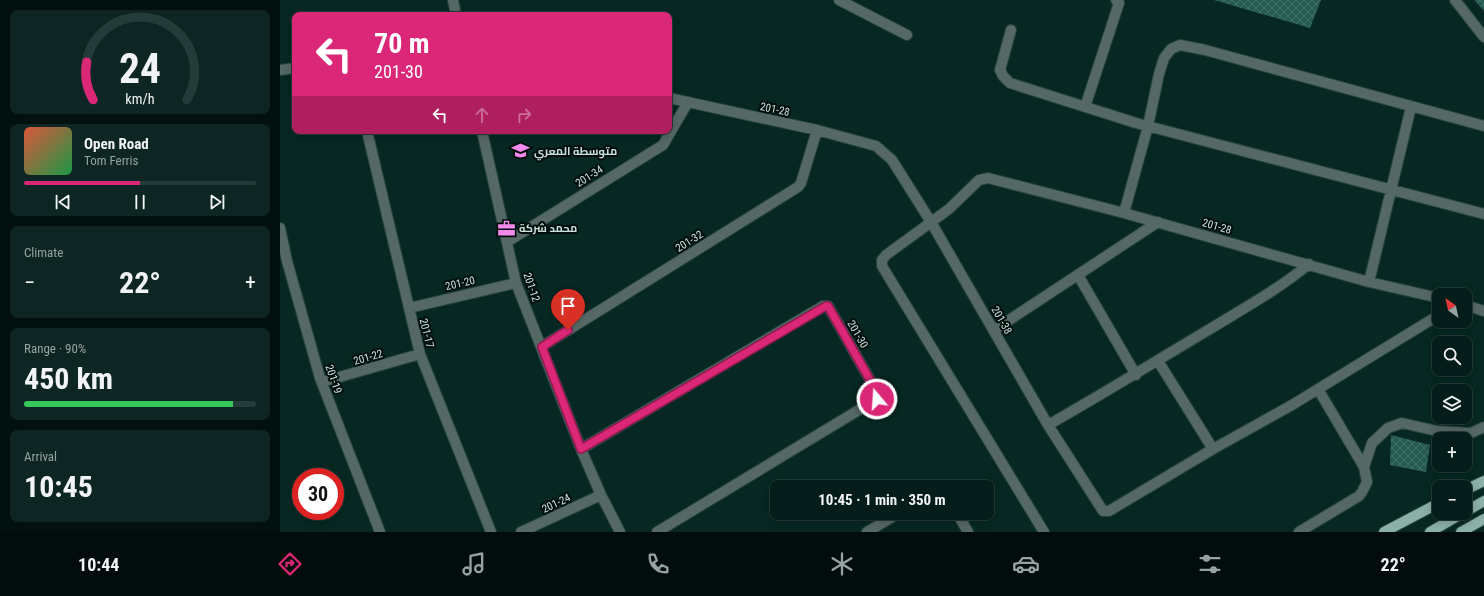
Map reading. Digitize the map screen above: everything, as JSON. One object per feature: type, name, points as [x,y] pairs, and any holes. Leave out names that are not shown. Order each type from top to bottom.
[{"type":"main road","points":[[1472,487],[1484,481]]},
{"type":"main road","points":[[1472,508],[1484,501]]},
{"type":"main road","points":[[1384,532],[1432,507]]},
{"type":"main road","points":[[1430,532],[1450,520]]},
{"type":"main road","points":[[1461,532],[1484,520]]},
{"type":"main road","points":[[1469,532],[1484,520]]},
{"type":"street","points":[[453,0],[455,12]]},
{"type":"street","points":[[839,0],[907,35]]},
{"type":"street","points":[[1085,107],[1119,3],[1116,0]]},
{"type":"street","points":[[1455,0],[1484,37]]},
{"type":"street","points":[[1011,30],[1000,70],[1003,76],[1010,83],[1148,126],[1484,214]]},
{"type":"street","points":[[1124,213],[1148,126],[1159,74],[1164,58],[1171,49],[1180,45],[1306,77],[1484,126]]},
{"type":"street","points":[[280,70],[292,68]]},
{"type":"street","name":"201-28","points":[[672,99],[817,130],[876,146]]},
{"type":"street","name":"201-34","points":[[672,130],[688,102]]},
{"type":"street","points":[[1369,282],[1411,107]]},
{"type":"street","name":"201-32","points":[[542,347],[798,187],[801,183],[817,130]]},
{"type":"street","name":"201-17","points":[[368,134],[420,354],[491,532]]},
{"type":"street","name":"201-12","points":[[483,134],[516,283],[581,449],[601,495],[620,532]]},
{"type":"street","name":"201-34","points":[[507,242],[663,145],[669,134]]},
{"type":"street","name":"201-38","points":[[876,146],[892,160],[931,222],[1048,425],[1103,511],[1109,512],[1213,449]]},
{"type":"street","name":"201-28","points":[[931,222],[949,209],[979,180],[988,178],[1158,222],[1369,282],[1432,296]]},
{"type":"street","points":[[931,222],[886,255],[882,260],[882,266],[1044,532]]},
{"type":"street","points":[[994,330],[1158,222]]},
{"type":"street","name":"201-19","points":[[280,228],[283,260],[322,382],[380,532]]},
{"type":"street","points":[[1048,425],[1136,375],[1280,286],[1309,264]]},
{"type":"street","points":[[1078,275],[1136,375]]},
{"type":"street","name":"201-20","points":[[409,308],[516,283]]},
{"type":"street","name":"201-30","points":[[581,449],[817,310],[824,306],[828,306],[878,394],[877,399],[657,532]]},
{"type":"street","points":[[1472,307],[1484,310]]},
{"type":"street","points":[[1158,361],[1213,449],[1292,405],[1432,320]]},
{"type":"street","name":"201-22","points":[[322,382],[420,354]]},
{"type":"street","points":[[1299,532],[1359,496],[1366,482],[1366,471],[1364,467],[1318,389]]},
{"type":"street","points":[[1364,467],[1372,443],[1388,428],[1402,423],[1437,431],[1471,434],[1484,427]]},
{"type":"street","name":"201-24","points":[[522,532],[601,495]]},
{"type":"street","points":[[867,532],[887,520]]},
{"type":"street","points":[[961,520],[968,532]]},
{"type":"building","points":[[1214,0],[1321,0],[1310,28]]},
{"type":"building","points":[[1474,0],[1484,0],[1484,11]]},
{"type":"building","points":[[1391,435],[1430,445],[1426,472],[1390,465]]},
{"type":"place","name":"متوسطة المعري","points":[[521,151]]},
{"type":"place","name":"محمد شركة","points":[[506,228]]},
{"type":"route","points":[[568,330],[542,347],[581,449],[824,306],[828,306],[878,394],[877,399]]}]
